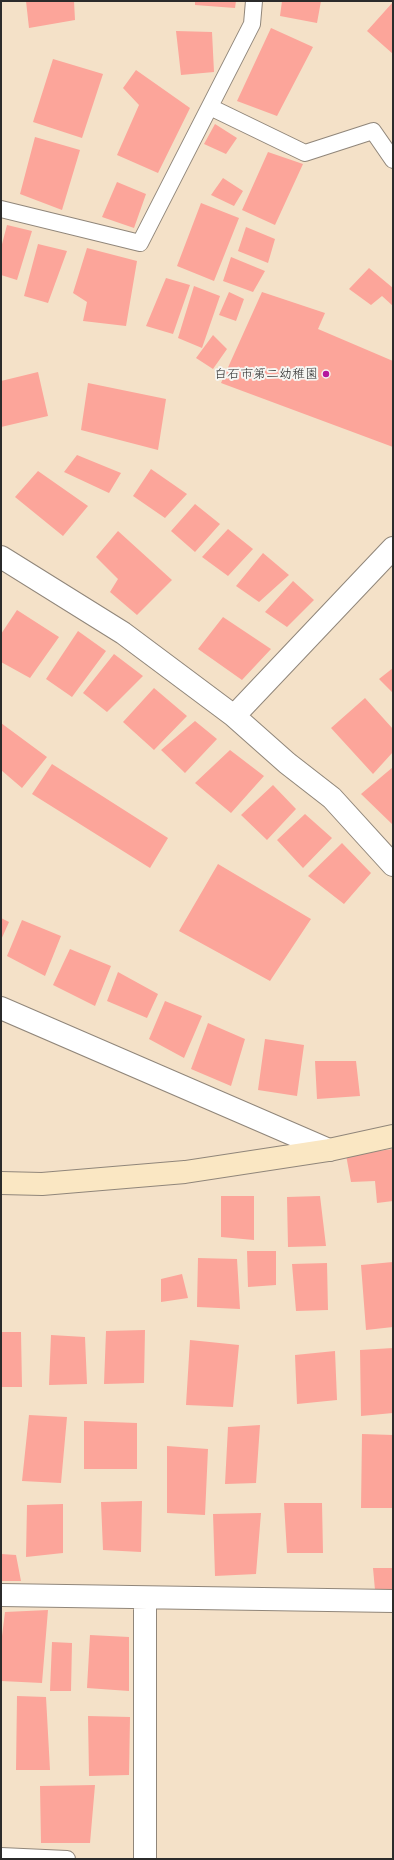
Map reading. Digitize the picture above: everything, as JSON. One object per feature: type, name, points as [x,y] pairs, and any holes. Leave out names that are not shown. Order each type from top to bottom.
[{"type":"street","points":[[234,716],[393,548]]},
{"type":"street","points":[[1,557],[123,633],[234,716],[287,763],[332,798],[393,866]]},
{"type":"street","points":[[1,1008],[329,1150]]},
{"type":"street","points":[[1,1183],[42,1184],[185,1172],[329,1150],[393,1136]]},
{"type":"street","points":[[1,1595],[393,1601]]},
{"type":"street","points":[[145,1859],[146,1598]]},
{"type":"lane","points":[[1,209],[140,243],[252,24],[254,1]]},
{"type":"lane","points":[[210,107],[305,153],[373,131],[393,160]]},
{"type":"lane","points":[[1,1856],[67,1859]]},
{"type":"building","points":[[26,1],[74,1],[75,20],[29,28]]},
{"type":"building","points":[[195,1],[236,1],[235,8],[195,5]]},
{"type":"building","points":[[282,1],[321,1],[317,23],[280,16]]},
{"type":"building","points":[[393,2],[393,54],[367,31]]},
{"type":"building","points":[[271,28],[313,47],[277,116],[237,101]]},
{"type":"building","points":[[176,31],[212,32],[214,72],[181,75]]},
{"type":"building","points":[[53,59],[103,74],[82,138],[33,122]]},
{"type":"building","points":[[136,70],[190,108],[158,173],[117,155],[139,105],[123,88]]},
{"type":"building","points":[[215,124],[237,138],[226,154],[204,144]]},
{"type":"building","points":[[35,137],[80,150],[62,210],[20,194]]},
{"type":"building","points":[[268,152],[303,164],[275,225],[242,210]]},
{"type":"building","points":[[223,178],[243,191],[234,206],[211,195]]},
{"type":"building","points":[[117,182],[146,194],[134,228],[102,217]]},
{"type":"building","points":[[201,203],[239,218],[214,281],[177,266]]},
{"type":"building","points":[[7,225],[32,231],[17,280],[1,275],[1,248]]},
{"type":"building","points":[[246,227],[275,239],[268,263],[238,251]]},
{"type":"building","points":[[38,244],[67,251],[48,303],[24,296]]},
{"type":"building","points":[[87,248],[137,261],[126,326],[83,321],[87,302],[73,293]]},
{"type":"building","points":[[231,257],[265,271],[253,292],[223,281]]},
{"type":"building","points":[[369,268],[393,288],[393,306],[382,296],[371,305],[349,289]]},
{"type":"building","points":[[166,278],[190,285],[173,334],[146,326]]},
{"type":"building","points":[[194,286],[220,296],[202,348],[178,338]]},
{"type":"building","points":[[229,292],[244,299],[236,321],[219,315]]},
{"type":"building","points":[[262,292],[325,313],[318,329],[393,361],[393,447],[221,383]]},
{"type":"building","points":[[213,335],[227,349],[213,369],[196,358]]},
{"type":"building","points":[[38,372],[48,416],[1,427],[1,381]]},
{"type":"building","points":[[88,383],[166,399],[158,450],[81,430]]},
{"type":"building","points":[[77,455],[121,473],[109,493],[64,472]]},
{"type":"building","points":[[151,469],[187,494],[165,518],[133,496]]},
{"type":"building","points":[[38,471],[88,506],[63,536],[15,497]]},
{"type":"building","points":[[195,504],[220,524],[195,552],[171,531]]},
{"type":"building","points":[[228,529],[253,549],[228,576],[202,557]]},
{"type":"building","points":[[118,531],[172,580],[137,615],[110,592],[118,579],[96,557]]},
{"type":"building","points":[[263,553],[289,575],[259,602],[236,586]]},
{"type":"building","points":[[293,581],[314,600],[287,627],[265,612]]},
{"type":"building","points":[[17,610],[59,637],[30,678],[1,662],[1,634]]},
{"type":"building","points":[[223,617],[271,649],[242,680],[198,649]]},
{"type":"building","points":[[78,631],[106,651],[72,697],[46,679]]},
{"type":"building","points":[[114,654],[143,676],[107,712],[83,693]]},
{"type":"building","points":[[393,668],[393,693],[379,679]]},
{"type":"building","points":[[154,688],[187,716],[154,750],[123,722]]},
{"type":"building","points":[[365,698],[393,729],[393,752],[373,774],[331,728]]},
{"type":"building","points":[[195,721],[217,739],[185,773],[161,750]]},
{"type":"building","points":[[1,723],[47,757],[22,788],[1,770]]},
{"type":"building","points":[[230,750],[264,776],[231,813],[195,783]]},
{"type":"building","points":[[52,764],[168,838],[150,868],[32,794]]},
{"type":"building","points":[[393,767],[393,825],[361,794]]},
{"type":"building","points":[[273,785],[296,809],[267,840],[241,815]]},
{"type":"building","points":[[305,814],[332,838],[303,868],[277,840]]},
{"type":"building","points":[[342,843],[371,873],[344,904],[308,876]]},
{"type":"building","points":[[218,864],[311,919],[270,981],[179,931]]},
{"type":"building","points":[[1,918],[9,922],[1,940]]},
{"type":"building","points":[[22,920],[61,936],[45,976],[7,956]]},
{"type":"building","points":[[70,949],[111,966],[95,1006],[53,985]]},
{"type":"building","points":[[118,972],[158,994],[147,1018],[107,1001]]},
{"type":"building","points":[[165,1001],[202,1016],[184,1058],[149,1039]]},
{"type":"building","points":[[208,1023],[245,1039],[231,1086],[191,1069]]},
{"type":"building","points":[[265,1039],[304,1045],[297,1096],[258,1090]]},
{"type":"building","points":[[315,1061],[356,1061],[360,1096],[317,1099]]},
{"type":"building","points":[[393,1149],[393,1201],[377,1203],[375,1181],[351,1182],[346,1155]]},
{"type":"building","points":[[221,1196],[254,1196],[254,1240],[221,1237]]},
{"type":"building","points":[[320,1196],[326,1246],[288,1247],[287,1197]]},
{"type":"building","points":[[247,1251],[276,1251],[276,1285],[248,1287]]},
{"type":"building","points":[[198,1258],[237,1259],[240,1309],[197,1307]]},
{"type":"building","points":[[393,1262],[393,1327],[366,1330],[361,1265]]},
{"type":"building","points":[[327,1263],[328,1310],[296,1311],[292,1264]]},
{"type":"building","points":[[182,1274],[188,1298],[161,1302],[161,1279]]},
{"type":"building","points":[[145,1330],[144,1383],[104,1384],[106,1331]]},
{"type":"building","points":[[1,1332],[21,1332],[22,1387],[1,1387]]},
{"type":"building","points":[[51,1335],[85,1337],[87,1384],[49,1385]]},
{"type":"building","points":[[190,1340],[239,1345],[233,1407],[186,1405]]},
{"type":"building","points":[[393,1348],[393,1413],[361,1416],[360,1350]]},
{"type":"building","points":[[335,1351],[337,1400],[297,1404],[295,1355]]},
{"type":"building","points":[[29,1415],[67,1417],[61,1483],[22,1481]]},
{"type":"building","points":[[84,1421],[137,1423],[137,1469],[84,1469]]},
{"type":"building","points":[[260,1425],[256,1483],[225,1484],[228,1427]]},
{"type":"building","points":[[362,1434],[393,1435],[393,1508],[361,1508]]},
{"type":"building","points":[[167,1446],[208,1449],[205,1515],[167,1513]]},
{"type":"building","points":[[142,1501],[141,1552],[103,1550],[101,1502]]},
{"type":"building","points":[[284,1503],[322,1503],[323,1553],[287,1553]]},
{"type":"building","points":[[63,1504],[63,1553],[26,1557],[27,1505]]},
{"type":"building","points":[[261,1513],[256,1574],[215,1576],[213,1514]]},
{"type":"building","points":[[1,1554],[16,1555],[21,1581],[1,1581]]},
{"type":"building","points":[[373,1568],[393,1568],[393,1590],[375,1590]]},
{"type":"building","points":[[48,1610],[42,1683],[1,1681],[1,1644],[5,1612]]},
{"type":"building","points":[[90,1635],[129,1637],[129,1691],[87,1688]]},
{"type":"building","points":[[52,1642],[72,1643],[71,1691],[50,1691]]},
{"type":"building","points":[[17,1696],[46,1697],[50,1770],[16,1770]]},
{"type":"building","points":[[88,1716],[130,1717],[129,1775],[89,1776]]},
{"type":"building","points":[[95,1785],[90,1843],[41,1843],[40,1786]]},
{"type":"place","name":"白石市第二幼稚園","points":[[326,374]]}]
